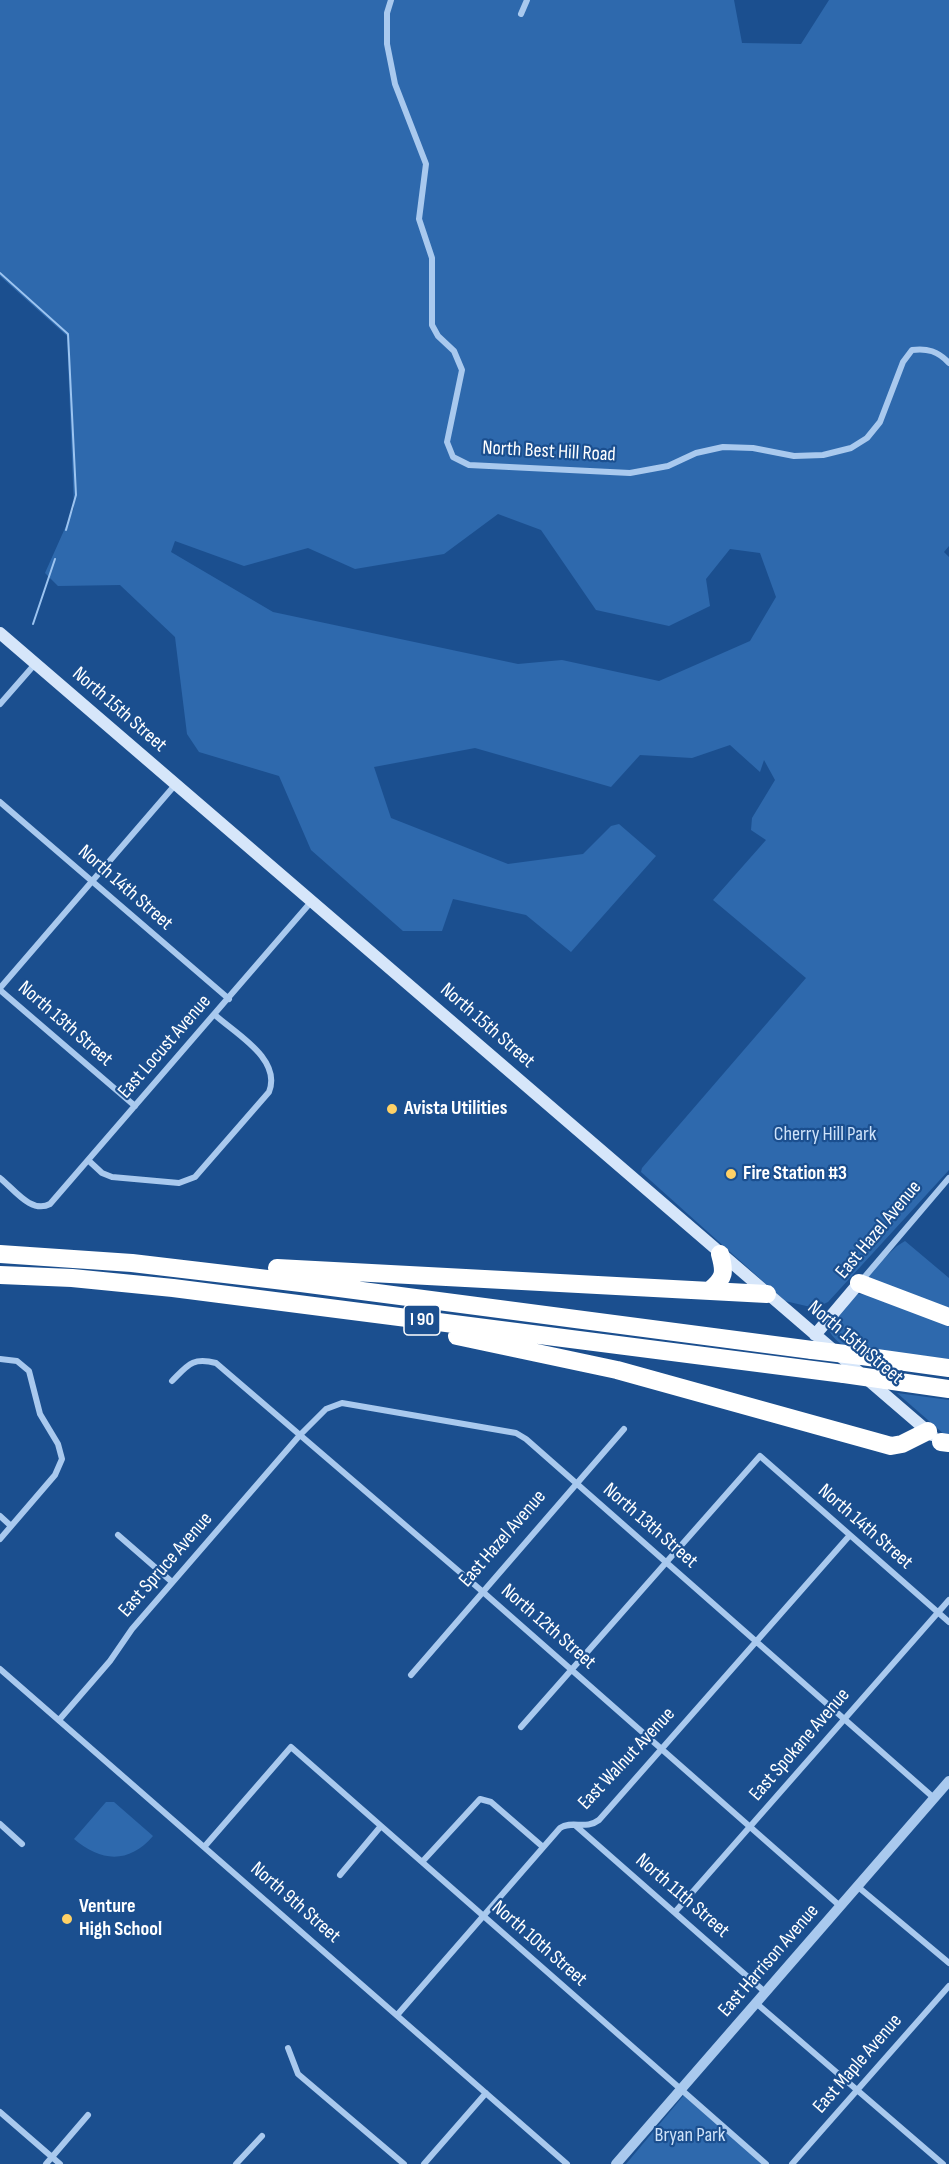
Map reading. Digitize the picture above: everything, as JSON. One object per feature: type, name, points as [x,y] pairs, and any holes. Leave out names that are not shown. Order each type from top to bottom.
[{"type":"highway","name":"I 90","points":[[0,1254],[132,1263],[251,1267],[444,1279],[767,1294]]},
{"type":"highway","points":[[710,1290],[720,1282],[724,1274],[720,1254]]},
{"type":"highway","name":"I 90","points":[[132,1263],[814,1342],[861,1356],[949,1368]]},
{"type":"highway","name":"I 90","points":[[0,1275],[117,1282],[949,1389]]},
{"type":"highway","points":[[860,1283],[949,1317]]},
{"type":"highway","points":[[356,1311],[431,1331],[617,1370],[891,1446],[942,1441]]},
{"type":"main road","name":"North 15th Street","points":[[0,633],[311,902],[664,1202],[767,1294],[814,1342],[942,1441]]},
{"type":"main road","name":"East Hazel Avenue","points":[[814,1342],[860,1283]]},
{"type":"street","name":"North Best Hill Road","points":[[391,0],[387,13],[387,44],[395,84],[426,164],[419,219],[432,258],[432,325],[438,336],[454,351],[462,370],[447,442],[453,456],[469,465],[630,473],[668,466],[696,453],[723,447],[753,448],[794,456],[823,454],[851,448],[874,430],[880,422],[903,362],[912,350],[925,349],[937,353],[949,363]]},
{"type":"street","points":[[521,14],[526,0]]},
{"type":"street","points":[[0,704],[35,663]]},
{"type":"street","points":[[0,989],[175,785]]},
{"type":"street","name":"North 14th Street","points":[[0,802],[229,999]]},
{"type":"street","name":"East Locust Avenue","points":[[0,1178],[34,1207],[39,1208],[50,1204],[311,902]]},
{"type":"street","name":"North 13th Street","points":[[0,989],[135,1106]]},
{"type":"street","points":[[88,1160],[102,1173],[112,1177],[171,1182],[189,1181],[269,1092],[273,1075],[266,1060],[214,1015]]},
{"type":"street","name":"East Hazel Avenue","points":[[860,1283],[949,1178]]},
{"type":"street","points":[[0,1359],[17,1360],[27,1368],[33,1379],[40,1414],[62,1452],[58,1471],[0,1539]]},
{"type":"street","name":"North 12th Street","points":[[172,1381],[188,1365],[200,1359],[216,1363],[483,1592],[840,1906]]},
{"type":"street","name":"North 13th Street","points":[[300,1435],[326,1409],[342,1403],[516,1433],[526,1438],[934,1798]]},
{"type":"street","name":"East Hazel Avenue","points":[[411,1675],[624,1429]]},
{"type":"street","name":"East Spruce Avenue","points":[[59,1720],[172,1582],[300,1435]]},
{"type":"street","name":"North 14th Street","points":[[666,1562],[760,1456],[949,1622]]},
{"type":"street","points":[[0,1516],[11,1526]]},
{"type":"street","points":[[118,1535],[172,1582]]},
{"type":"street","name":"East Walnut Avenue","points":[[398,2014],[560,1828],[568,1824],[588,1826],[599,1820],[850,1535]]},
{"type":"street","points":[[521,1727],[666,1562]]},
{"type":"street","name":"East Spokane Avenue","points":[[675,1912],[949,1600]]},
{"type":"street","name":"North 9th Street","points":[[0,1669],[398,2014],[567,2164]]},
{"type":"street","name":"North 10th Street","points":[[205,1846],[291,1747],[766,2164]]},
{"type":"street","name":"East Harrison Avenue","points":[[616,2164],[949,1781]]},
{"type":"street","points":[[422,1862],[476,1802],[484,1799],[543,1847]]},
{"type":"street","points":[[0,1824],[22,1844]]},
{"type":"street","points":[[340,1875],[381,1826]]},
{"type":"street","name":"North 11th Street","points":[[576,1826],[765,1992]]},
{"type":"street","points":[[857,1886],[949,1963]]},
{"type":"street","name":"East Maple Avenue","points":[[792,2164],[949,1986]]},
{"type":"street","points":[[756,2002],[943,2164]]},
{"type":"street","points":[[288,2048],[298,2074],[404,2164]]},
{"type":"street","points":[[423,2164],[486,2093]]},
{"type":"street","points":[[0,2112],[60,2164]]},
{"type":"street","points":[[46,2164],[88,2115]]},
{"type":"street","points":[[236,2164],[262,2136]]},
{"type":"green space","name":"Cherry Hill Park","points":[[0,0],[734,0],[742,43],[801,44],[829,0],[949,0],[949,546],[944,552],[949,557],[949,1170],[828,1302],[815,1308],[785,1301],[641,1172],[642,1168],[806,978],[713,900],[766,840],[751,830],[752,818],[775,780],[764,760],[760,772],[730,745],[692,758],[640,755],[611,787],[475,748],[374,767],[391,818],[508,864],[583,854],[611,826],[619,824],[656,856],[571,952],[526,915],[453,899],[442,931],[403,931],[311,850],[279,776],[199,752],[187,734],[175,637],[120,585],[58,586],[45,573],[74,508],[67,336],[0,276]],"holes":[[[498,514],[541,530],[596,610],[669,626],[710,606],[706,579],[730,549],[760,553],[776,597],[750,641],[659,681],[562,660],[518,664],[273,612],[171,552],[175,541],[244,566],[308,548],[355,569],[444,554]]]},
{"type":"green space","points":[[905,1241],[949,1278],[949,1311],[868,1278],[870,1272]]},
{"type":"green space","points":[[857,1294],[874,1295],[949,1321],[949,1359],[843,1346],[830,1332],[831,1322]]},
{"type":"green space","points":[[897,1393],[949,1400],[949,1438],[945,1435]]},
{"type":"green space","points":[[106,1802],[114,1802],[153,1836],[134,1852],[115,1857],[105,1856],[84,1847],[74,1839]]},
{"type":"green space","name":"Bryan Park","points":[[684,2095],[766,2164],[626,2164]]},
{"type":"waterway","points":[[0,273],[68,334],[76,495],[66,530]]},
{"type":"waterway","points":[[33,624],[55,559]]},
{"type":"place","name":"Avista Utilities","points":[[392,1109]]},
{"type":"place","name":"Fire Station #3","points":[[731,1174]]},
{"type":"place","name":"Venture High School","points":[[67,1919]]}]
